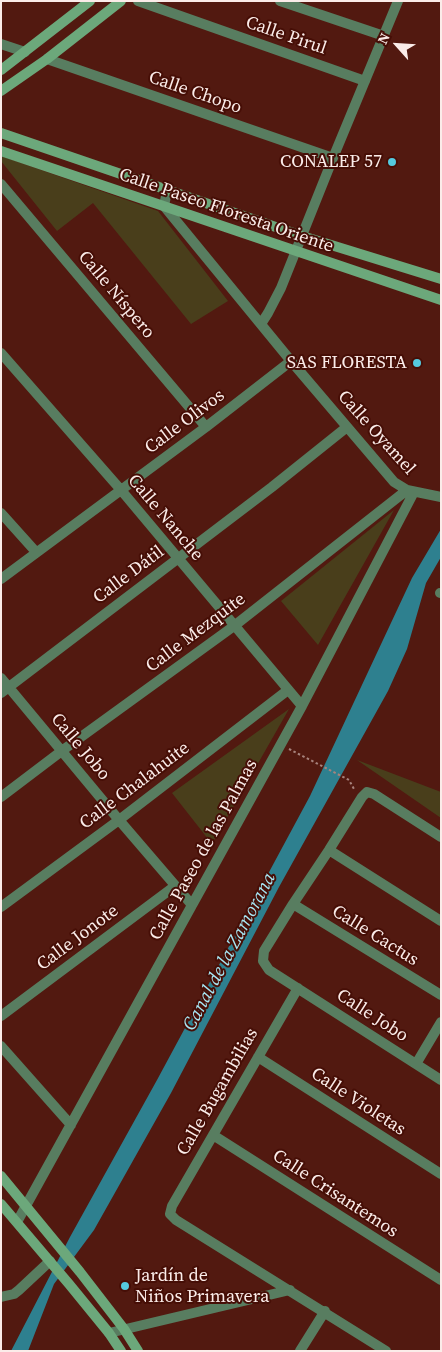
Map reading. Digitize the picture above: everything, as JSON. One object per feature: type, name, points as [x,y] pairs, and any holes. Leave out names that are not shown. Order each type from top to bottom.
[{"type":"street","points":[[1,70],[90,1]]},
{"type":"street","points":[[1,91],[46,59],[120,1]]},
{"type":"street","name":"Calle Pirul","points":[[138,1],[366,81]]},
{"type":"street","points":[[280,1],[384,36]]},
{"type":"street","points":[[261,324],[281,288],[332,158],[366,81],[398,1]]},
{"type":"street","points":[[1,44],[25,52]]},
{"type":"street","name":"Calle Chopo","points":[[46,59],[332,158]]},
{"type":"street","name":"Calle Paseo Floresta Oriente","points":[[1,133],[302,236],[441,279]]},
{"type":"street","name":"Calle Paseo Floresta Oriente","points":[[1,151],[441,300]]},
{"type":"street","name":"Calle Níspero","points":[[1,184],[206,427]]},
{"type":"street","points":[[164,206],[167,191]]},
{"type":"street","name":"Calle Oyamel","points":[[164,206],[291,361],[394,482],[410,491],[431,494],[441,498]]},
{"type":"street","name":"Calle Nanche","points":[[1,353],[121,490],[302,706]]},
{"type":"street","name":"Calle Olivos","points":[[1,579],[206,427],[291,361]]},
{"type":"street","name":"Calle Dátil","points":[[5,690],[272,487],[347,427]]},
{"type":"street","name":"Calle Mezquite","points":[[1,797],[62,750],[234,626],[410,491]]},
{"type":"street","name":"Calle Paseo de las Palmas","points":[[17,1222],[302,706],[410,491]]},
{"type":"street","points":[[1,513],[36,552]]},
{"type":"street","name":"Calle Jobo","points":[[1,678],[5,690],[62,750],[192,905]]},
{"type":"street","name":"Calle Chalahuite","points":[[1,907],[119,820],[288,690]]},
{"type":"street","points":[[293,904],[330,850],[364,795],[374,794],[441,837]]},
{"type":"street","points":[[330,850],[441,922]]},
{"type":"street","name":"Calle Jonote","points":[[1,1016],[175,886]]},
{"type":"street","name":"Calle Jobo","points":[[293,904],[264,951],[263,961],[269,970],[441,1080]]},
{"type":"street","name":"Calle Cactus","points":[[293,904],[441,995]]},
{"type":"street","name":"Calle Bugambilias","points":[[290,1290],[176,1220],[170,1214],[172,1206],[298,988]]},
{"type":"street","points":[[416,1064],[441,1022]]},
{"type":"street","points":[[1,1046],[72,1125]]},
{"type":"street","name":"Calle Violetas","points":[[258,1056],[441,1174]]},
{"type":"street","name":"Calle Crisantemos","points":[[213,1135],[441,1280]]},
{"type":"street","points":[[1,1176],[80,1272],[124,1329],[138,1351]]},
{"type":"street","points":[[1,1204],[69,1284],[109,1333],[121,1351]]},
{"type":"street","points":[[1,1297],[14,1294],[51,1262]]},
{"type":"street","points":[[109,1333],[290,1290],[383,1350]]},
{"type":"street","points":[[300,1351],[324,1311]]},
{"type":"path","points":[[281,744],[349,780],[353,788],[364,795]]},
{"type":"shaded area","points":[[1,156],[158,211],[228,301],[191,324],[93,203],[57,231],[1,161]]},
{"type":"shaded area","points":[[394,510],[318,645],[281,601]]},
{"type":"shaded area","points":[[289,709],[212,844],[172,793]]},
{"type":"shaded area","points":[[357,760],[441,792],[441,818]]},
{"type":"water","name":"Canal de la Zamorana","points":[[441,529],[441,557],[426,583],[407,649],[388,691],[279,887],[171,1093],[94,1230],[54,1284],[28,1351],[11,1351],[70,1237],[310,796],[412,578]]},
{"type":"place","name":"CONALEP 57","points":[[392,162]]},
{"type":"place","name":"SAS FLORESTA","points":[[417,363]]},
{"type":"place","name":"Jardín de Niños Primavera","points":[[125,1286]]}]
